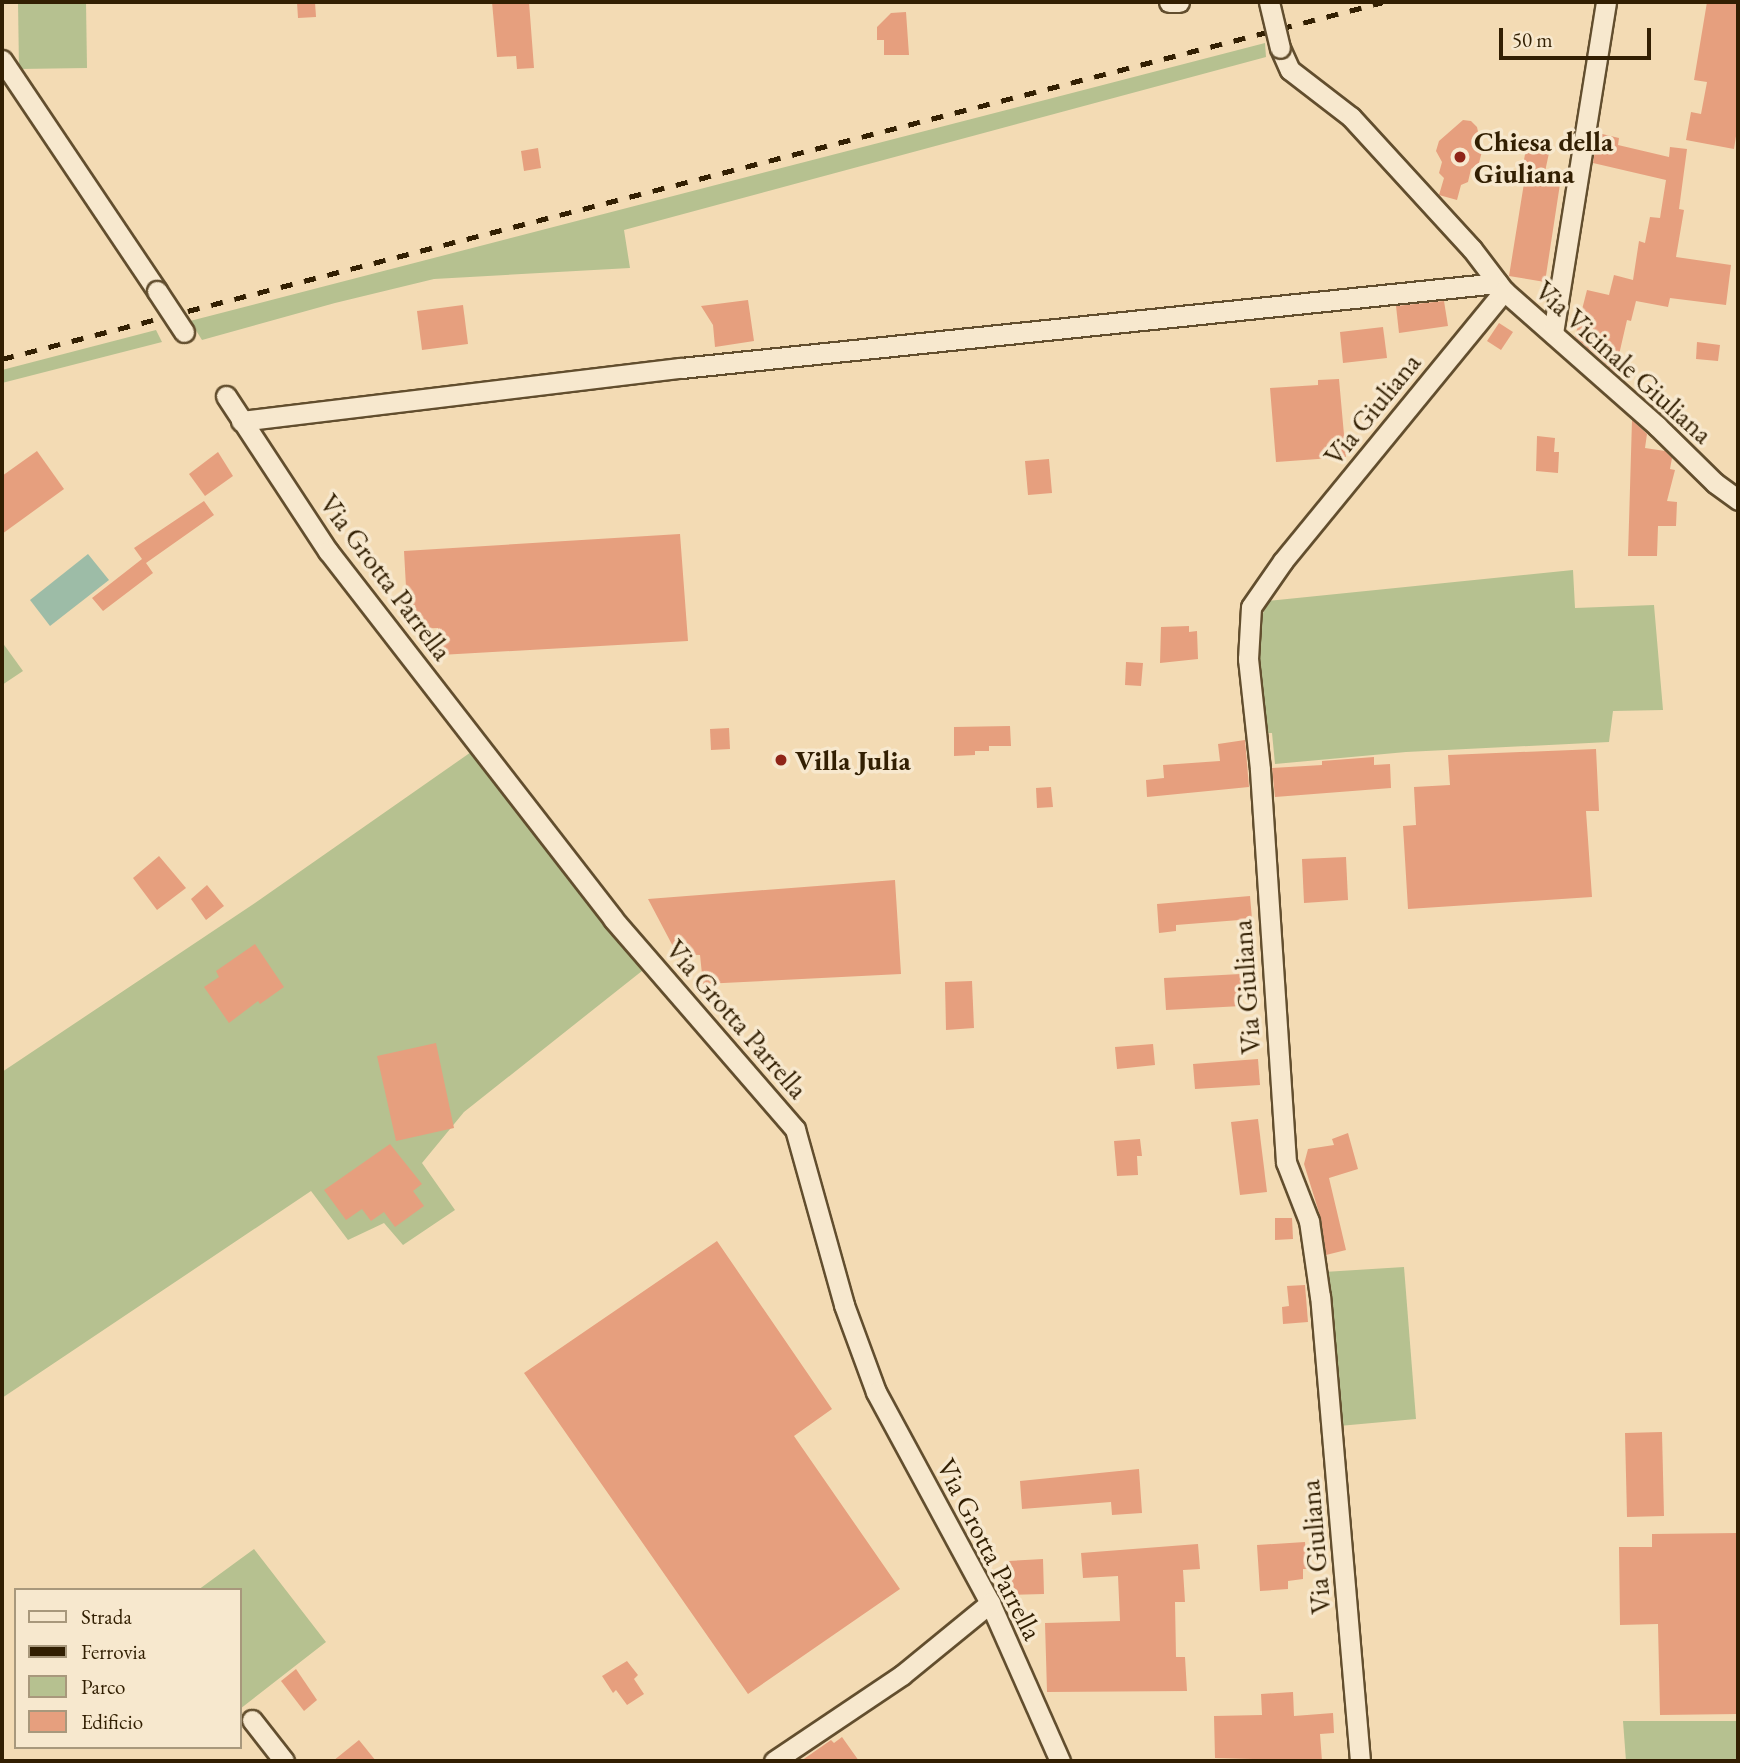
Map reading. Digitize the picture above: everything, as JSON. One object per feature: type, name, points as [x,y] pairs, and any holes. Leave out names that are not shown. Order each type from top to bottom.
[{"type":"street","points":[[1169,2],[1179,2]]},
{"type":"street","name":"Via Vicinale Giuliana","points":[[1269,2],[1280,48],[1290,70],[1351,117],[1464,240],[1501,287],[1715,483],[1738,500]]},
{"type":"street","points":[[1553,333],[1606,2]]},
{"type":"street","points":[[2,60],[184,331]]},
{"type":"street","points":[[241,421],[681,368],[1501,287]]},
{"type":"street","name":"Via Giuliana","points":[[1360,1761],[1320,1297],[1309,1221],[1286,1163],[1260,769],[1248,659],[1251,607],[1283,561],[1501,287]]},
{"type":"street","name":"Via Grotta Parrella","points":[[226,396],[328,551],[613,919],[795,1129],[844,1305],[876,1392],[990,1603],[1060,1761]]},
{"type":"street","points":[[774,1761],[902,1675],[990,1603]]},
{"type":"street","points":[[252,1720],[285,1761]]},
{"type":"green space","points":[[18,2],[86,2],[87,68],[19,69]]},
{"type":"green space","points":[[1265,43],[1266,57],[624,230],[630,268],[434,279],[202,340],[190,321]]},
{"type":"green space","points":[[156,330],[162,342],[2,383],[2,370]]},
{"type":"green space","points":[[1573,570],[1575,608],[1654,605],[1663,710],[1613,711],[1609,742],[1406,752],[1275,764],[1272,733],[1265,733],[1258,650],[1260,621],[1268,601]]},
{"type":"green space","points":[[2,642],[23,671],[2,685]]},
{"type":"green space","points":[[474,750],[647,967],[464,1112],[422,1163],[455,1210],[403,1245],[384,1223],[348,1240],[311,1191],[2,1398],[2,1072],[255,903]]},
{"type":"green space","points":[[1404,1267],[1416,1419],[1339,1426],[1324,1272]]},
{"type":"green space","points":[[254,1549],[326,1642],[242,1707],[242,1588],[201,1588]]},
{"type":"green space","points":[[1623,1721],[1738,1721],[1738,1761],[1626,1761]]},
{"type":"shaded area","points":[[88,554],[109,580],[50,626],[30,600]]},
{"type":"building","points":[[297,2],[315,2],[316,17],[298,18]]},
{"type":"building","points":[[492,2],[529,2],[534,68],[517,69],[516,56],[497,57]]},
{"type":"building","points":[[1707,2],[1738,3],[1738,123],[1734,149],[1686,140],[1691,112],[1701,114],[1707,82],[1694,80]]},
{"type":"building","points":[[906,12],[909,55],[884,55],[884,40],[877,40],[877,27],[891,13]]},
{"type":"building","name":"Chiesa della Giuliana","points":[[1463,120],[1471,121],[1477,127],[1482,151],[1479,163],[1471,169],[1468,182],[1461,185],[1457,200],[1439,195],[1444,178],[1439,173],[1442,162],[1436,151],[1439,141]]},
{"type":"building","points":[[1598,133],[1619,138],[1618,145],[1669,157],[1670,147],[1687,149],[1679,209],[1684,210],[1676,257],[1731,265],[1726,305],[1670,298],[1668,307],[1636,301],[1631,321],[1627,320],[1615,372],[1575,337],[1587,290],[1609,295],[1614,275],[1633,280],[1639,241],[1645,243],[1650,217],[1660,218],[1666,180],[1593,163]]},
{"type":"building","points":[[538,148],[541,168],[524,171],[521,151]]},
{"type":"building","points":[[1526,149],[1549,153],[1543,181],[1560,184],[1545,282],[1509,276],[1525,177],[1521,176]]},
{"type":"building","points":[[748,300],[754,341],[715,347],[713,325],[701,306]]},
{"type":"building","points":[[1444,301],[1448,326],[1399,333],[1396,306]]},
{"type":"building","points":[[463,305],[468,344],[422,350],[417,311]]},
{"type":"building","points":[[1499,323],[1513,332],[1501,350],[1487,341]]},
{"type":"building","points":[[1383,327],[1387,358],[1343,363],[1340,332]]},
{"type":"building","points":[[1697,342],[1720,345],[1718,361],[1696,359]]},
{"type":"building","points":[[1339,379],[1346,457],[1276,462],[1270,388],[1318,385],[1318,380]]},
{"type":"building","points":[[1632,420],[1647,434],[1645,448],[1665,451],[1672,458],[1670,469],[1675,470],[1667,501],[1677,502],[1676,526],[1658,526],[1657,556],[1628,556]]},
{"type":"building","points":[[1537,436],[1555,438],[1554,452],[1559,452],[1558,473],[1536,471]]},
{"type":"building","points":[[37,451],[64,489],[2,534],[2,476]]},
{"type":"building","points":[[218,452],[233,476],[205,496],[189,474]]},
{"type":"building","points":[[1049,459],[1052,493],[1028,495],[1025,461]]},
{"type":"building","points":[[204,501],[214,515],[146,563],[153,573],[103,611],[92,598],[142,559],[134,548]]},
{"type":"building","points":[[680,534],[688,641],[440,655],[438,628],[416,629],[415,605],[407,605],[404,551]]},
{"type":"building","points":[[1189,626],[1189,632],[1197,631],[1198,659],[1160,663],[1161,627]]},
{"type":"building","points":[[1126,662],[1143,663],[1141,686],[1125,685]]},
{"type":"building","points":[[1010,726],[1011,746],[989,746],[989,751],[975,751],[975,755],[954,756],[954,727]]},
{"type":"building","points":[[729,728],[730,749],[711,750],[710,729]]},
{"type":"building","points":[[1245,740],[1249,787],[1147,797],[1146,780],[1164,778],[1163,765],[1220,761],[1218,744]]},
{"type":"building","points":[[1596,749],[1599,811],[1586,811],[1592,897],[1408,909],[1403,826],[1416,825],[1414,787],[1450,785],[1448,755]]},
{"type":"building","points":[[1374,757],[1374,765],[1390,764],[1391,788],[1275,797],[1272,768],[1322,765],[1322,761]]},
{"type":"building","points":[[1051,787],[1053,807],[1037,808],[1036,788]]},
{"type":"building","points":[[159,856],[186,888],[157,910],[133,878]]},
{"type":"building","points":[[1346,857],[1348,900],[1304,903],[1302,859]]},
{"type":"building","points":[[895,880],[901,974],[703,984],[700,955],[677,954],[648,899]]},
{"type":"building","points":[[207,885],[224,906],[206,920],[191,899]]},
{"type":"building","points":[[1250,896],[1252,919],[1176,925],[1176,931],[1159,933],[1157,904]]},
{"type":"building","points":[[255,944],[284,987],[260,1004],[258,1001],[229,1023],[204,987],[219,977],[216,971]]},
{"type":"building","points":[[1241,974],[1242,1006],[1166,1010],[1164,978]]},
{"type":"building","points":[[972,981],[974,1028],[946,1030],[945,982]]},
{"type":"building","points":[[436,1043],[454,1128],[396,1141],[377,1056]]},
{"type":"building","points":[[1153,1044],[1155,1065],[1117,1069],[1115,1047]]},
{"type":"building","points":[[1258,1059],[1260,1085],[1195,1089],[1193,1064]]},
{"type":"building","points":[[1258,1119],[1267,1192],[1240,1195],[1231,1122]]},
{"type":"building","points":[[1348,1133],[1358,1169],[1329,1178],[1346,1250],[1326,1255],[1321,1219],[1304,1164],[1308,1149],[1334,1145],[1332,1139]]},
{"type":"building","points":[[1140,1139],[1142,1156],[1137,1156],[1138,1175],[1117,1176],[1114,1141]]},
{"type":"building","points":[[390,1144],[422,1184],[413,1191],[424,1206],[395,1227],[384,1212],[371,1221],[362,1209],[346,1220],[324,1190]]},
{"type":"building","points":[[1275,1218],[1292,1218],[1293,1239],[1275,1240]]},
{"type":"building","points":[[717,1241],[832,1409],[794,1436],[900,1589],[748,1694],[524,1373]]},
{"type":"building","points":[[1305,1285],[1308,1322],[1283,1324],[1282,1307],[1289,1306],[1287,1286]]},
{"type":"building","points":[[1662,1432],[1664,1516],[1627,1517],[1625,1433]]},
{"type":"building","points":[[1139,1469],[1142,1513],[1112,1515],[1111,1502],[1022,1509],[1020,1481]]},
{"type":"building","points":[[1738,1533],[1738,1714],[1660,1715],[1658,1624],[1620,1625],[1619,1547],[1652,1547],[1652,1534]]},
{"type":"building","points":[[1305,1542],[1307,1569],[1303,1569],[1303,1579],[1288,1581],[1288,1589],[1260,1591],[1257,1545]]},
{"type":"building","points":[[1198,1544],[1200,1569],[1183,1570],[1185,1602],[1175,1602],[1176,1657],[1185,1657],[1187,1691],[1047,1692],[1045,1623],[1120,1621],[1118,1576],[1083,1578],[1081,1553]]},
{"type":"building","points":[[1043,1559],[1044,1594],[1010,1595],[1009,1561]]},
{"type":"building","points":[[627,1661],[638,1675],[634,1679],[644,1694],[627,1705],[616,1690],[613,1693],[602,1676]]},
{"type":"building","points":[[296,1669],[317,1700],[304,1711],[281,1681]]},
{"type":"building","points":[[1293,1692],[1294,1716],[1333,1713],[1334,1733],[1320,1734],[1322,1761],[1215,1758],[1214,1716],[1262,1715],[1261,1694]]},
{"type":"building","points":[[842,1737],[859,1761],[801,1761],[831,1740],[834,1743]]},
{"type":"building","points":[[359,1740],[376,1761],[333,1761]]},
{"type":"railway","points":[[2,359],[1383,2]]},
{"type":"place","name":"Chiesa della Giuliana","points":[[1460,157]]},
{"type":"place","name":"Villa Julia","points":[[781,760]]}]
